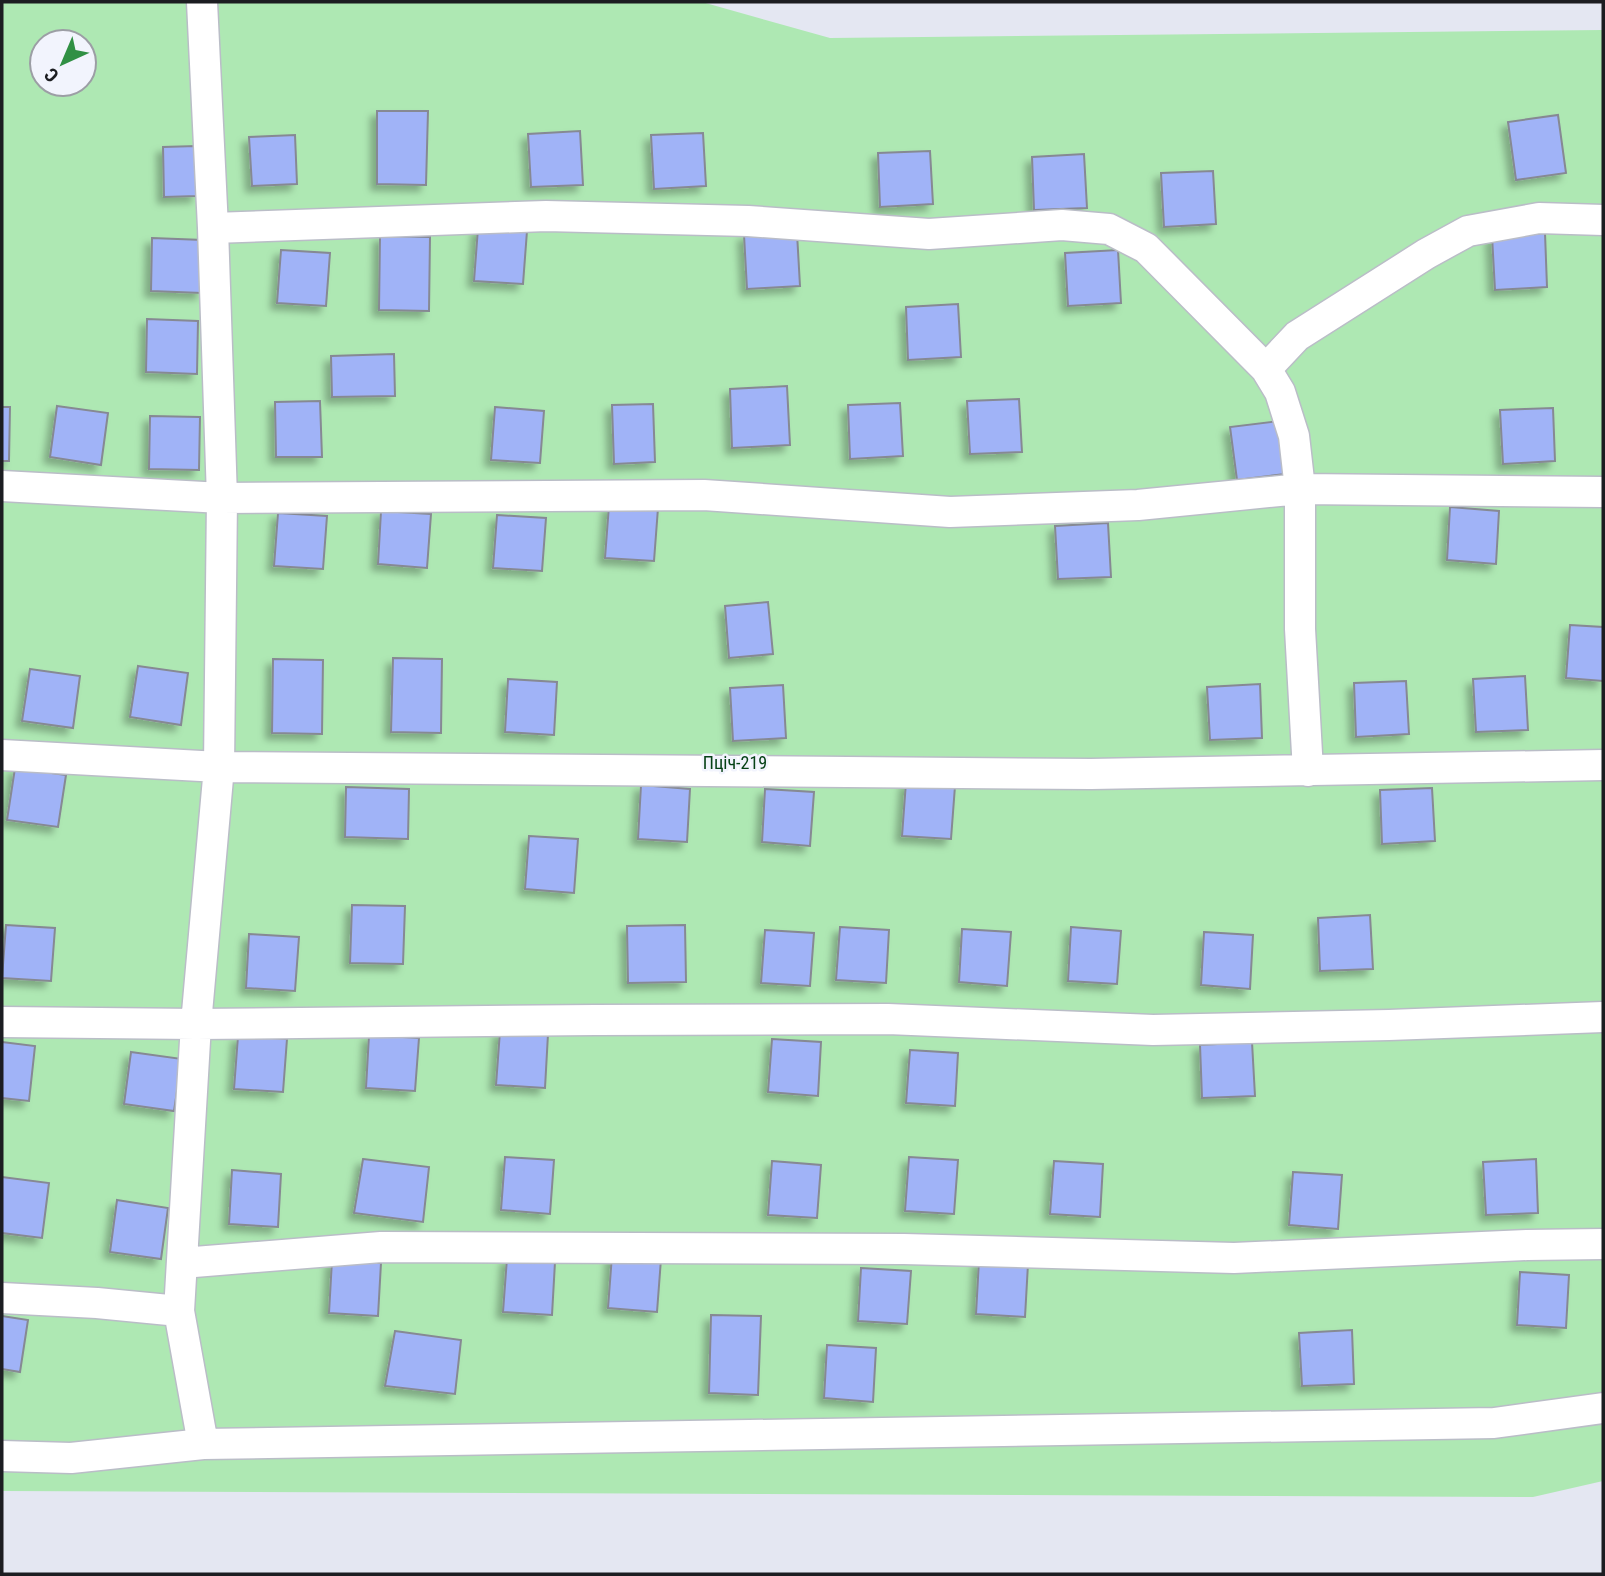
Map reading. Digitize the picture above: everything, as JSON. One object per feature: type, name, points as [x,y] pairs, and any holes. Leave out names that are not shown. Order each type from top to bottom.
[{"type":"street","points":[[202,2],[222,498],[219,767],[196,1024],[179,1311],[203,1444]]},
{"type":"street","points":[[213,228],[546,216],[748,221],[929,234],[1062,225],[1109,229],[1146,248],[1266,369],[1280,392],[1294,436],[1300,489],[1300,629],[1308,771]]},
{"type":"street","points":[[1266,369],[1297,336],[1426,254],[1468,232],[1539,218],[1603,220]]},
{"type":"street","points":[[2,486],[222,498],[704,495],[950,512],[1138,505],[1300,489],[1603,492]]},
{"type":"street","points":[[2,755],[219,767],[1091,774],[1603,765]]},
{"type":"street","points":[[2,1022],[196,1024],[888,1018],[1153,1030],[1603,1017]]},
{"type":"street","points":[[182,1263],[381,1247],[904,1249],[1234,1258],[1603,1244]]},
{"type":"street","points":[[2,1298],[179,1311]]},
{"type":"street","points":[[2,1457],[71,1458],[203,1444],[1494,1423],[1603,1408]]},
{"type":"green space","name":"Пціч-219","points":[[2,2],[702,2],[830,38],[1603,30],[1603,1481],[1533,1497],[2,1491]]},
{"type":"building","points":[[377,111],[428,111],[426,185],[377,184]]},
{"type":"building","points":[[1558,115],[1566,173],[1516,180],[1508,122]]},
{"type":"building","points":[[580,131],[583,185],[531,187],[528,134]]},
{"type":"building","points":[[703,133],[706,186],[654,189],[651,135]]},
{"type":"building","points":[[295,135],[297,184],[252,186],[249,137]]},
{"type":"building","points":[[196,146],[197,196],[164,197],[163,147]]},
{"type":"building","points":[[930,151],[933,204],[880,207],[878,153]]},
{"type":"building","points":[[1084,154],[1087,208],[1034,210],[1032,157]]},
{"type":"building","points":[[1213,171],[1216,224],[1164,227],[1161,173]]},
{"type":"building","points":[[478,228],[527,231],[523,284],[474,281]]},
{"type":"building","points":[[797,233],[800,286],[747,289],[744,235]]},
{"type":"building","points":[[1545,233],[1547,287],[1495,290],[1492,236]]},
{"type":"building","points":[[380,236],[430,237],[429,311],[379,310]]},
{"type":"building","points":[[152,238],[203,240],[202,293],[151,291]]},
{"type":"building","points":[[281,250],[330,253],[326,306],[277,303]]},
{"type":"building","points":[[1118,250],[1121,303],[1068,306],[1065,253]]},
{"type":"building","points":[[958,304],[961,357],[908,360],[906,307]]},
{"type":"building","points":[[147,319],[198,321],[197,374],[146,372]]},
{"type":"building","points":[[394,354],[395,396],[332,397],[331,356]]},
{"type":"building","points":[[787,386],[790,445],[732,448],[730,389]]},
{"type":"building","points":[[1019,399],[1022,452],[970,454],[967,401]]},
{"type":"building","points":[[320,401],[322,457],[276,457],[275,402]]},
{"type":"building","points":[[900,403],[903,456],[850,459],[848,405]]},
{"type":"building","points":[[653,404],[655,462],[614,464],[612,405]]},
{"type":"building","points":[[57,406],[108,413],[101,465],[50,457]]},
{"type":"building","points":[[2,407],[10,407],[9,461],[2,461]]},
{"type":"building","points":[[495,407],[544,411],[540,463],[491,460]]},
{"type":"building","points":[[1553,408],[1555,461],[1503,464],[1500,410]]},
{"type":"building","points":[[150,416],[200,417],[199,470],[149,469]]},
{"type":"building","points":[[1279,421],[1285,474],[1237,480],[1230,427]]},
{"type":"building","points":[[609,505],[658,508],[654,561],[605,558]]},
{"type":"building","points":[[1450,507],[1499,511],[1496,564],[1447,560]]},
{"type":"building","points":[[381,511],[431,514],[427,568],[378,564]]},
{"type":"building","points":[[278,513],[327,516],[323,569],[274,566]]},
{"type":"building","points":[[497,515],[546,518],[542,571],[493,568]]},
{"type":"building","points":[[1108,523],[1111,577],[1058,579],[1055,526]]},
{"type":"building","points":[[768,602],[773,654],[729,658],[725,606]]},
{"type":"building","points":[[1570,625],[1603,627],[1603,681],[1566,678]]},
{"type":"building","points":[[393,658],[442,659],[441,733],[391,732]]},
{"type":"building","points":[[273,659],[323,660],[322,734],[272,733]]},
{"type":"building","points":[[138,666],[188,673],[181,725],[130,717]]},
{"type":"building","points":[[30,669],[80,676],[73,728],[22,721]]},
{"type":"building","points":[[1525,676],[1528,730],[1476,732],[1473,679]]},
{"type":"building","points":[[508,679],[557,682],[554,735],[505,732]]},
{"type":"building","points":[[1406,681],[1409,734],[1356,737],[1354,683]]},
{"type":"building","points":[[1260,684],[1262,738],[1210,740],[1207,687]]},
{"type":"building","points":[[783,685],[786,738],[733,741],[730,688]]},
{"type":"building","points":[[15,768],[66,775],[58,827],[7,820]]},
{"type":"building","points":[[906,782],[955,786],[951,839],[902,836]]},
{"type":"building","points":[[641,785],[690,789],[687,842],[638,839]]},
{"type":"building","points":[[346,787],[409,789],[408,839],[345,837]]},
{"type":"building","points":[[1432,788],[1435,841],[1382,844],[1380,790]]},
{"type":"building","points":[[765,789],[814,792],[810,846],[762,842]]},
{"type":"building","points":[[529,836],[578,839],[574,893],[525,889]]},
{"type":"building","points":[[352,905],[405,906],[403,964],[350,963]]},
{"type":"building","points":[[1370,915],[1373,969],[1320,971],[1318,918]]},
{"type":"building","points":[[6,925],[55,928],[51,981],[2,978]]},
{"type":"building","points":[[685,925],[686,982],[628,983],[627,926]]},
{"type":"building","points":[[840,927],[889,930],[886,983],[836,980]]},
{"type":"building","points":[[1071,927],[1121,931],[1117,984],[1068,981]]},
{"type":"building","points":[[962,929],[1011,932],[1007,986],[959,982]]},
{"type":"building","points":[[765,930],[814,933],[810,986],[761,983]]},
{"type":"building","points":[[1204,932],[1253,935],[1250,989],[1201,985]]},
{"type":"building","points":[[249,934],[299,937],[295,991],[246,988]]},
{"type":"building","points":[[500,1031],[548,1034],[545,1088],[496,1085]]},
{"type":"building","points":[[369,1035],[419,1038],[415,1091],[366,1088]]},
{"type":"building","points":[[238,1036],[287,1039],[283,1092],[234,1089]]},
{"type":"building","points":[[772,1039],[821,1042],[818,1096],[768,1092]]},
{"type":"building","points":[[2,1042],[35,1046],[29,1101],[2,1098]]},
{"type":"building","points":[[1252,1042],[1255,1096],[1202,1098],[1200,1045]]},
{"type":"building","points":[[910,1050],[958,1053],[955,1106],[906,1103]]},
{"type":"building","points":[[131,1052],[182,1059],[174,1111],[124,1104]]},
{"type":"building","points":[[505,1157],[554,1160],[550,1214],[501,1210]]},
{"type":"building","points":[[909,1157],[958,1160],[954,1214],[905,1211]]},
{"type":"building","points":[[363,1159],[429,1167],[423,1222],[354,1213]]},
{"type":"building","points":[[1536,1159],[1538,1213],[1486,1215],[1483,1162]]},
{"type":"building","points":[[772,1161],[821,1165],[817,1218],[768,1215]]},
{"type":"building","points":[[1054,1161],[1103,1164],[1100,1217],[1050,1214]]},
{"type":"building","points":[[232,1170],[281,1174],[278,1227],[229,1224]]},
{"type":"building","points":[[1293,1172],[1342,1175],[1338,1229],[1289,1225]]},
{"type":"building","points":[[2,1177],[49,1183],[42,1238],[2,1233]]},
{"type":"building","points":[[117,1200],[168,1208],[161,1259],[110,1252]]},
{"type":"building","points":[[612,1255],[661,1259],[657,1312],[608,1308]]},
{"type":"building","points":[[507,1258],[555,1262],[552,1315],[503,1312]]},
{"type":"building","points":[[332,1260],[381,1263],[378,1316],[329,1313]]},
{"type":"building","points":[[979,1260],[1028,1264],[1025,1317],[976,1314]]},
{"type":"building","points":[[861,1268],[911,1271],[907,1324],[858,1321]]},
{"type":"building","points":[[1520,1272],[1569,1275],[1566,1328],[1517,1325]]},
{"type":"building","points":[[711,1315],[761,1316],[758,1395],[709,1393]]},
{"type":"building","points":[[2,1316],[28,1320],[20,1372],[2,1369]]},
{"type":"building","points":[[1352,1330],[1354,1384],[1302,1386],[1299,1333]]},
{"type":"building","points":[[395,1331],[461,1340],[455,1394],[385,1386]]},
{"type":"building","points":[[827,1345],[876,1348],[873,1402],[824,1398]]}]
